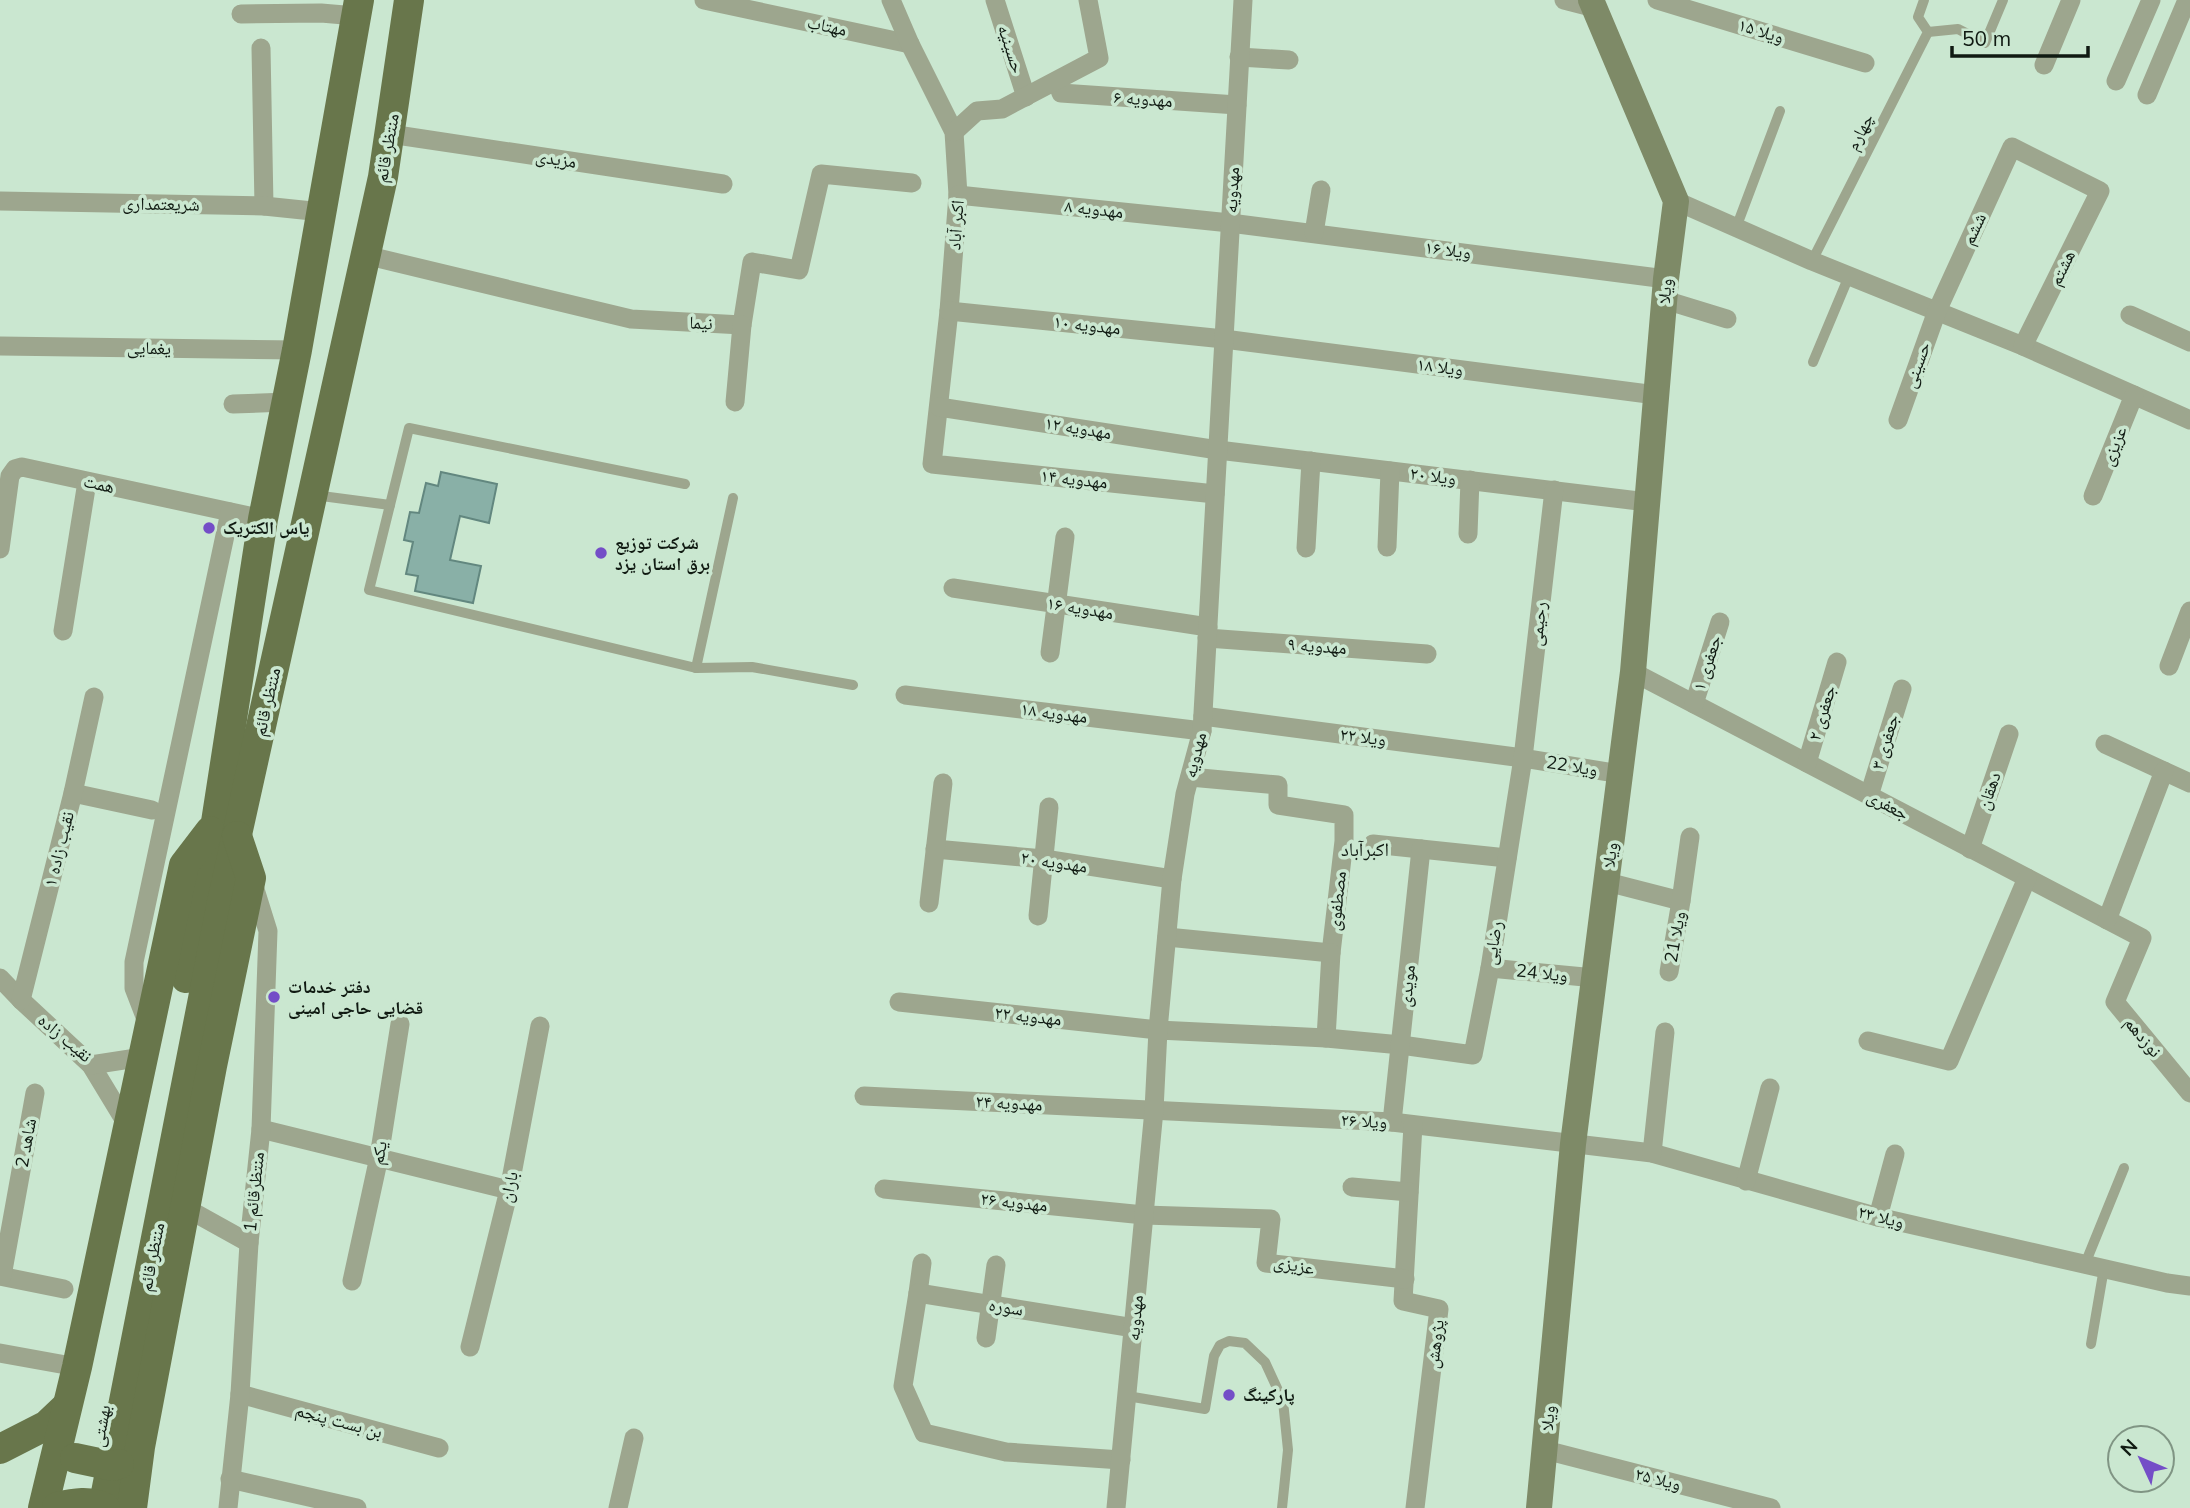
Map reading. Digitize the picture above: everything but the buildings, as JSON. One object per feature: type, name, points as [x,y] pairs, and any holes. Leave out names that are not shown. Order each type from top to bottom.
[{"type":"main road","name":"منتظر قائم","points":[[115,1343],[226,828],[313,495],[390,134],[409,0]]},
{"type":"main road","name":"منتظر قائم","points":[[124,1403],[164,1193],[226,828],[263,519],[297,350],[358,8]]},
{"type":"main road","points":[[104,1508],[79,1502],[59,1508],[63,1418],[77,1367],[184,865],[226,828],[251,878],[186,1208],[132,1462],[132,1508]]},
{"type":"main road","name":"بهشتی","points":[[59,1508],[115,1343]]},
{"type":"main road","name":"بهشتی","points":[[104,1508],[124,1403]]},
{"type":"main road","points":[[63,1418],[64,1446],[69,1455],[113,1466],[132,1462]]},
{"type":"main road","points":[[0,1449],[63,1418]]},
{"type":"main road","points":[[132,1462],[153,1508]]},
{"type":"street","name":"مهتاب","points":[[704,0],[910,44]]},
{"type":"street","name":"حسینیه","points":[[995,0],[1026,97]]},
{"type":"street","points":[[954,131],[977,111],[1002,109],[1099,58],[1088,0]]},
{"type":"street","name":"مهدویه","points":[[1116,1508],[1154,1110],[1157,1030],[1172,879],[1185,794],[1203,724],[1242,0]]},
{"type":"street","points":[[1564,0],[1593,4],[1676,201],[1812,261],[2023,346],[2190,420]]},
{"type":"street","name":"ویلا ۱۵","points":[[1657,0],[1864,63]]},
{"type":"street","points":[[2044,65],[2071,0]]},
{"type":"street","points":[[2116,81],[2151,0]]},
{"type":"street","points":[[2147,95],[2187,0]]},
{"type":"street","name":"اکبر آباد","points":[[897,2],[910,44],[954,131],[958,195],[950,311],[932,464]]},
{"type":"street","points":[[241,14],[321,13],[358,8]]},
{"type":"street","points":[[261,48],[264,205]]},
{"type":"street","points":[[1239,57],[1289,60]]},
{"type":"street","name":"مهدویه ۶","points":[[1057,82],[1061,93],[1237,105]]},
{"type":"street","name":"مزیدی","points":[[390,134],[723,184]]},
{"type":"street","name":"هشتم","points":[[2012,147],[2100,191],[2023,346]]},
{"type":"street","name":"ششم","points":[[1937,311],[2012,147]]},
{"type":"street","points":[[735,402],[742,326],[752,262],[799,270],[821,174],[912,183]]},
{"type":"street","points":[[1314,233],[1321,190]]},
{"type":"street","name":"مهدویه ۸","points":[[958,195],[1230,222]]},
{"type":"street","name":"شریعتمداری","points":[[0,201],[264,205],[322,212]]},
{"type":"street","name":"ویلا","points":[[1539,1508],[1573,1144],[1633,673],[1665,289],[1676,201]]},
{"type":"street","name":"ویلا ۱۶","points":[[1230,222],[1665,289],[1727,319]]},
{"type":"street","name":"نیما","points":[[365,255],[631,319],[742,326]]},
{"type":"street","name":"مهدویه ۱۰","points":[[950,311],[1224,339]]},
{"type":"street","name":"حسینی","points":[[1898,420],[1937,311]]},
{"type":"street","points":[[2130,315],[2190,342]]},
{"type":"street","name":"ویلا ۱۸","points":[[1224,339],[1656,394]]},
{"type":"street","name":"یغمایی","points":[[0,346],[297,350]]},
{"type":"street","name":"عزیزی","points":[[2093,496],[2134,395]]},
{"type":"street","points":[[233,404],[287,402]]},
{"type":"street","name":"مهدویه ۱۲","points":[[939,407],[1218,450]]},
{"type":"street","name":"ویلا ۲۰","points":[[1218,450],[1647,502]]},
{"type":"street","points":[[1306,548],[1311,461]]},
{"type":"street","name":"مهدویه ۱۴","points":[[932,464],[1215,494]]},
{"type":"street","name":"همت","points":[[0,549],[10,476],[15,469],[22,467],[263,519]]},
{"type":"street","points":[[1387,547],[1390,471]]},
{"type":"street","points":[[1468,534],[1470,480]]},
{"type":"street","points":[[63,631],[87,482]]},
{"type":"street","name":"رحیمی","points":[[1523,758],[1553,490]]},
{"type":"street","points":[[149,1028],[134,988],[134,962],[230,512]]},
{"type":"street","points":[[1051,653],[1065,537]]},
{"type":"street","name":"مهدویه ۱۶","points":[[953,588],[1056,604],[1208,633]]},
{"type":"street","points":[[2169,666],[2190,611]]},
{"type":"street","name":"جعفری ۱","points":[[1694,704],[1720,622]]},
{"type":"street","name":"مهدویه ۹","points":[[1208,633],[1427,654]]},
{"type":"street","name":"جعفری ۲","points":[[1807,763],[1837,662]]},
{"type":"street","name":"جعفری","points":[[1633,673],[2142,939]]},
{"type":"street","name":"جعفری ۳","points":[[1869,796],[1902,689]]},
{"type":"street","name":"مهدویه ۱۸","points":[[905,695],[1203,724]]},
{"type":"street","name":"نقیب زاده ۱","points":[[21,1000],[94,697]]},
{"type":"street","name":"ویلا ۲۲","points":[[1203,724],[1523,758]]},
{"type":"street","name":"دهقان","points":[[1970,849],[2009,734]]},
{"type":"street","points":[[2105,744],[2190,783]]},
{"type":"street","name":"ویلا 22","points":[[1523,758],[1620,774]]},
{"type":"street","name":"رضایی","points":[[1401,1045],[1473,1055],[1490,968],[1523,758]]},
{"type":"street","points":[[2107,920],[2164,771]]},
{"type":"street","name":"مصطفوی","points":[[1190,777],[1278,785],[1278,805],[1345,815],[1326,1038]]},
{"type":"street","points":[[929,903],[943,783]]},
{"type":"street","points":[[73,793],[152,810]]},
{"type":"street","points":[[1038,916],[1049,807]]},
{"type":"street","name":"ویلا 21","points":[[1669,972],[1690,837]]},
{"type":"street","points":[[1373,844],[1507,858]]},
{"type":"street","name":"مهدویه ۲۰","points":[[935,849],[1044,859],[1172,879]]},
{"type":"street","name":"مویدی","points":[[1392,1122],[1421,849]]},
{"type":"street","name":"منتظرقائم 1","points":[[228,1508],[261,1129],[268,931],[251,878]]},
{"type":"street","points":[[1868,1041],[1949,1061],[2027,878]]},
{"type":"street","name":"ویلا 21","points":[[1607,882],[1681,901]]},
{"type":"street","points":[[1167,937],[1332,953]]},
{"type":"street","name":"نوزدهم","points":[[2142,939],[2115,1002],[2188,1085]]},
{"type":"street","name":"ویلا 24","points":[[1490,968],[1595,978]]},
{"type":"street","name":"نقیب زاده","points":[[0,978],[91,1065],[143,1057]]},
{"type":"street","name":"مهدویه ۲۲","points":[[899,1002],[1157,1030]]},
{"type":"street","name":"یکم","points":[[352,1281],[379,1157],[400,1024]]},
{"type":"street","name":"باران","points":[[470,1347],[509,1190],[540,1026]]},
{"type":"street","points":[[1157,1030],[1326,1038],[1401,1045]]},
{"type":"street","points":[[1652,1153],[1665,1032]]},
{"type":"street","points":[[91,1065],[128,1126]]},
{"type":"street","points":[[1746,1181],[1770,1088]]},
{"type":"street","name":"شاهد 2","points":[[1,1276],[35,1093]]},
{"type":"street","name":"مهدویه ۲۴","points":[[864,1096],[1154,1110]]},
{"type":"street","name":"ویلا ۲۶","points":[[1154,1110],[1392,1122],[1573,1144]]},
{"type":"street","name":"پژوهش","points":[[1413,1125],[1403,1301],[1439,1308],[1415,1508]]},
{"type":"street","points":[[261,1129],[509,1190]]},
{"type":"street","name":"ویلا ۲۳","points":[[1573,1144],[1652,1153],[1878,1217],[2190,1286]]},
{"type":"street","points":[[1878,1217],[1895,1154]]},
{"type":"street","points":[[1352,1187],[1409,1192]]},
{"type":"street","name":"مهدویه ۲۶","points":[[884,1189],[1144,1215]]},
{"type":"street","points":[[186,1208],[249,1244]]},
{"type":"street","name":"عزیزی","points":[[1144,1215],[1271,1219],[1266,1263],[1405,1279]]},
{"type":"street","points":[[922,1263],[903,1386],[924,1433],[1006,1452],[1121,1460]]},
{"type":"street","points":[[986,1338],[996,1265]]},
{"type":"street","points":[[1,1276],[64,1289]]},
{"type":"street","name":"سوره","points":[[918,1293],[1134,1328]]},
{"type":"street","points":[[0,1353],[77,1367]]},
{"type":"street","name":"بن بست پنجم","points":[[240,1394],[439,1448]]},
{"type":"street","points":[[618,1508],[634,1438]]},
{"type":"street","name":"ویلا ۲۵","points":[[1545,1450],[1771,1508]]},
{"type":"street","points":[[230,1479],[357,1508]]},
{"type":"lane","points":[[1924,0],[1918,17],[1928,32],[1958,29],[1985,43],[2003,0]]},
{"type":"lane","name":"چهارم","points":[[1812,261],[1928,32]]},
{"type":"lane","points":[[1736,228],[1780,111]]},
{"type":"lane","points":[[1813,362],[1849,276]]},
{"type":"lane","points":[[685,484],[409,428],[369,590],[696,668],[752,667],[853,685]]},
{"type":"lane","points":[[313,495],[390,505]]},
{"type":"lane","points":[[696,668],[733,498]]},
{"type":"lane","points":[[2091,1344],[2095,1266],[2124,1167]]},
{"type":"lane","points":[[1127,1396],[1205,1409],[1213,1356],[1220,1345],[1228,1341],[1245,1343],[1265,1362],[1283,1401],[1288,1450],[1282,1508]]},
{"type":"place","name":"یاس الکتریک","points":[[209,528]]},
{"type":"place","name":"شرکت توزیع برق استان یزد","points":[[601,553]]},
{"type":"place","name":"دفتر خدمات قضایی حاجی امینی","points":[[274,997]]},
{"type":"place","name":"پارکینگ","points":[[1229,1395]]},
{"type":"district","name":"اکبرآباد","points":[[1365,849]]}]
